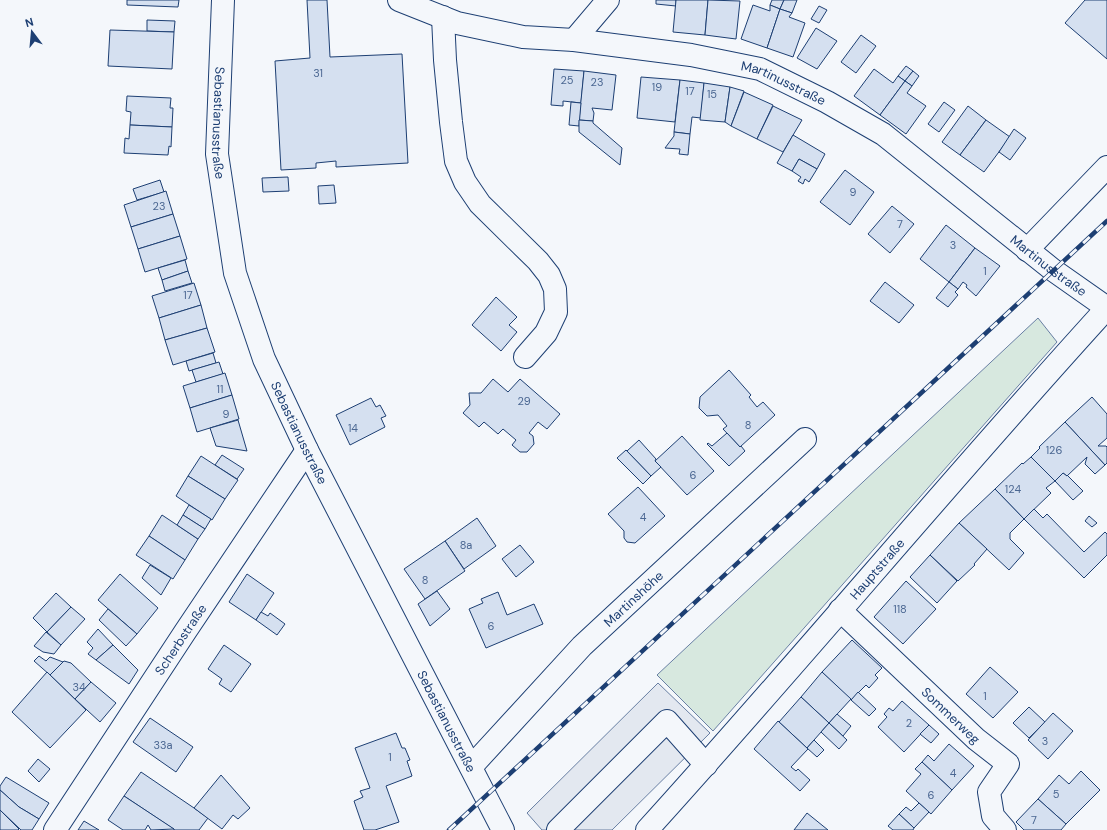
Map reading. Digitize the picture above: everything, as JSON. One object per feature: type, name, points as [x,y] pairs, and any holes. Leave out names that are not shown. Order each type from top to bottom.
[{"type":"street","name":"Sebastianusstraße","points":[[223,0],[217,154],[235,273],[264,359],[307,450],[503,830]]},
{"type":"street","name":"Martinusstraße","points":[[400,0],[457,23],[523,37],[574,40],[691,55],[760,69],[828,102],[883,134],[1053,270],[1107,308]]},
{"type":"street","points":[[574,40],[608,0]]},
{"type":"street","points":[[443,17],[445,60],[456,161],[465,182],[480,204],[542,266],[549,274],[556,289],[556,312],[546,333],[525,358]]},
{"type":"street","points":[[1028,250],[1107,167]]},
{"type":"street","name":"Hauptstraße","points":[[647,830],[706,765],[840,610],[1107,308]]},
{"type":"street","name":"Martinshöhe","points":[[471,767],[582,646],[805,439]]},
{"type":"street","name":"Scherbstraße","points":[[55,830],[307,450]]},
{"type":"street","name":"Sommerweg","points":[[840,610],[976,739],[1008,764],[989,792],[993,816],[1005,830]]},
{"type":"street","points":[[558,830],[667,721],[706,765]]},
{"type":"shaded area","points":[[1038,318],[1057,342],[713,731],[657,675]]},
{"type":"shaded area","points":[[658,683],[710,733],[612,830],[542,830],[527,813]]},
{"type":"building","points":[[127,0],[179,0],[178,7],[127,5]]},
{"type":"building","points":[[307,0],[327,0],[330,57],[402,54],[408,163],[336,167],[336,161],[316,163],[316,168],[281,170],[275,61],[310,58]]},
{"type":"building","points":[[656,0],[676,0],[676,6],[656,4]]},
{"type":"building","points":[[676,0],[708,0],[705,35],[673,32]]},
{"type":"building","points":[[708,0],[740,1],[736,39],[705,35]]},
{"type":"building","points":[[772,0],[784,0],[780,9],[770,5]]},
{"type":"building","points":[[784,0],[797,0],[792,13],[780,9]]},
{"type":"building","points":[[1085,0],[1107,0],[1107,59],[1065,23]]},
{"type":"building","points":[[753,5],[770,11],[770,5],[780,9],[767,48],[741,39]]},
{"type":"building","points":[[819,6],[827,10],[819,23],[811,19]]},
{"type":"building","points":[[780,9],[792,13],[789,17],[805,23],[793,57],[767,48]]},
{"type":"building","points":[[147,20],[175,21],[174,32],[147,31]]},
{"type":"building","points":[[816,28],[837,41],[817,69],[797,58]]},
{"type":"building","points":[[110,30],[174,32],[172,69],[108,66]]},
{"type":"building","points":[[861,35],[876,46],[856,73],[841,62]]},
{"type":"building","points":[[906,66],[913,71],[905,81],[898,76]]},
{"type":"building","points":[[554,69],[584,71],[581,103],[563,101],[563,106],[551,105]]},
{"type":"building","points":[[874,69],[893,83],[898,76],[905,81],[880,115],[854,96]]},
{"type":"building","points":[[584,71],[616,75],[612,110],[592,108],[594,113],[593,121],[579,120]]},
{"type":"building","points":[[913,71],[919,76],[912,86],[905,81]]},
{"type":"building","points":[[641,77],[680,80],[675,122],[637,118]]},
{"type":"building","points":[[680,80],[704,83],[701,118],[692,117],[690,134],[674,132]]},
{"type":"building","points":[[905,81],[912,86],[907,93],[926,106],[906,134],[880,115]]},
{"type":"building","points":[[704,83],[730,87],[725,122],[700,120]]},
{"type":"building","points":[[730,87],[744,91],[731,126],[725,122]]},
{"type":"building","points":[[744,92],[773,105],[757,139],[731,126]]},
{"type":"building","points":[[127,96],[171,98],[170,108],[173,108],[172,127],[130,125],[131,112],[126,111]]},
{"type":"building","points":[[571,102],[581,103],[579,126],[569,125]]},
{"type":"building","points":[[944,102],[955,110],[939,132],[928,124]]},
{"type":"building","points":[[773,106],[802,120],[783,152],[757,139]]},
{"type":"building","points":[[968,106],[986,120],[960,155],[942,142]]},
{"type":"building","points":[[579,120],[593,121],[593,123],[622,148],[620,165],[579,132]]},
{"type":"building","points":[[986,120],[1010,137],[984,172],[960,155]]},
{"type":"building","points":[[130,125],[172,127],[171,147],[169,146],[168,155],[124,153],[125,138],[129,139]]},
{"type":"building","points":[[1014,129],[1026,138],[1010,160],[999,152]]},
{"type":"building","points":[[674,132],[690,134],[688,155],[679,154],[680,149],[665,148],[674,136]]},
{"type":"building","points":[[793,135],[825,154],[817,169],[799,159],[792,171],[777,163]]},
{"type":"building","points":[[799,159],[817,169],[809,182],[805,179],[803,184],[798,181],[801,177],[792,171]]},
{"type":"building","points":[[845,170],[874,192],[850,225],[820,202]]},
{"type":"building","points":[[288,177],[289,191],[263,192],[262,178]]},
{"type":"building","points":[[160,180],[164,192],[137,200],[133,189]]},
{"type":"building","points":[[334,185],[336,203],[319,204],[318,186]]},
{"type":"building","points":[[166,191],[173,214],[131,227],[124,205]]},
{"type":"building","points":[[892,206],[914,224],[890,253],[868,234]]},
{"type":"building","points":[[173,214],[180,236],[138,249],[131,227]]},
{"type":"building","points":[[946,225],[975,248],[949,282],[920,259]]},
{"type":"building","points":[[180,236],[187,259],[145,272],[138,249]]},
{"type":"building","points":[[975,248],[1000,266],[976,296],[966,287],[967,285],[963,282],[958,289],[949,282]]},
{"type":"building","points":[[185,260],[188,271],[162,280],[158,268]]},
{"type":"building","points":[[188,271],[192,283],[165,291],[162,280]]},
{"type":"building","points":[[885,282],[914,305],[899,323],[870,301]]},
{"type":"building","points":[[949,282],[958,289],[955,292],[958,295],[948,307],[936,298]]},
{"type":"building","points":[[194,283],[201,305],[159,318],[152,296]]},
{"type":"building","points":[[496,297],[517,317],[509,325],[517,332],[501,351],[472,325]]},
{"type":"building","points":[[201,305],[207,328],[165,340],[159,318]]},
{"type":"building","points":[[207,328],[215,352],[173,365],[165,340]]},
{"type":"building","points":[[213,353],[216,363],[189,371],[186,361]]},
{"type":"building","points":[[219,362],[223,374],[196,382],[192,370]]},
{"type":"building","points":[[729,370],[751,395],[749,397],[757,407],[763,402],[775,415],[740,447],[723,429],[727,426],[718,415],[707,416],[699,408],[700,397]]},
{"type":"building","points":[[225,373],[232,395],[190,408],[183,386]]},
{"type":"building","points":[[493,379],[508,392],[520,379],[560,414],[547,429],[538,422],[529,433],[533,436],[534,444],[527,452],[520,452],[512,445],[516,440],[503,429],[498,434],[484,422],[479,427],[463,413],[470,405],[469,393],[481,393]]},
{"type":"building","points":[[232,395],[239,419],[197,432],[190,408]]},
{"type":"building","points":[[1092,397],[1107,414],[1107,438],[1098,446],[1107,447],[1107,463],[1105,465],[1065,422]]},
{"type":"building","points":[[371,398],[376,407],[380,405],[386,416],[381,418],[385,427],[350,445],[336,415]]},
{"type":"building","points":[[238,420],[247,451],[216,446],[210,428]]},
{"type":"building","points":[[1065,422],[1105,465],[1095,474],[1085,464],[1087,457],[1067,476],[1063,473],[1055,481],[1031,457],[1040,448],[1039,447]]},
{"type":"building","points":[[727,433],[745,451],[729,466],[707,444],[708,443],[712,446]]},
{"type":"building","points":[[682,436],[714,471],[687,495],[655,461]]},
{"type":"building","points":[[639,440],[661,467],[651,476],[627,451]]},
{"type":"building","points":[[626,450],[651,476],[643,484],[617,458]]},
{"type":"building","points":[[222,455],[244,469],[237,479],[215,465]]},
{"type":"building","points":[[201,456],[238,480],[225,499],[188,476]]},
{"type":"building","points":[[1031,457],[1055,481],[1046,488],[1051,493],[1024,519],[995,489],[1022,463],[1023,464]]},
{"type":"building","points":[[1063,473],[1083,491],[1073,500],[1055,481]]},
{"type":"building","points":[[188,476],[225,499],[212,520],[176,496]]},
{"type":"building","points":[[638,487],[665,516],[635,543],[627,542],[624,538],[624,531],[608,514]]},
{"type":"building","points":[[995,489],[1024,519],[1010,533],[1010,539],[1024,553],[1009,570],[959,523]]},
{"type":"building","points":[[189,505],[211,519],[205,529],[183,515]]},
{"type":"building","points":[[1034,509],[1043,518],[1047,514],[1084,552],[1105,532],[1107,534],[1107,555],[1084,578],[1024,519]]},
{"type":"building","points":[[162,515],[198,539],[185,560],[149,536]]},
{"type":"building","points":[[183,515],[205,529],[198,539],[177,525]]},
{"type":"building","points":[[1089,516],[1097,523],[1092,527],[1085,521]]},
{"type":"building","points":[[477,518],[496,546],[464,569],[445,541]]},
{"type":"building","points":[[959,523],[987,549],[974,564],[975,565],[958,581],[930,555]]},
{"type":"building","points":[[149,536],[185,560],[173,579],[136,555]]},
{"type":"building","points":[[445,541],[465,571],[425,599],[404,569]]},
{"type":"building","points":[[520,545],[534,562],[516,577],[502,559]]},
{"type":"building","points":[[930,555],[957,581],[937,603],[910,577]]},
{"type":"building","points":[[150,565],[171,578],[161,595],[142,578]]},
{"type":"building","points":[[120,574],[158,608],[137,634],[98,600]]},
{"type":"building","points":[[247,574],[274,593],[256,620],[229,602]]},
{"type":"building","points":[[906,581],[936,609],[903,644],[874,617]]},
{"type":"building","points":[[437,591],[450,609],[430,626],[418,604]]},
{"type":"building","points":[[498,592],[507,615],[534,604],[543,624],[486,648],[469,609],[483,603],[481,599]]},
{"type":"building","points":[[56,593],[71,607],[47,632],[33,618]]},
{"type":"building","points":[[71,607],[85,619],[61,645],[47,632]]},
{"type":"building","points":[[108,609],[137,634],[126,646],[99,620]]},
{"type":"building","points":[[261,612],[268,616],[270,613],[285,624],[277,635],[256,620]]},
{"type":"building","points":[[98,629],[113,645],[96,660],[88,654],[93,648],[87,642]]},
{"type":"building","points":[[46,632],[61,645],[54,654],[43,652],[34,646]]},
{"type":"building","points":[[852,640],[882,668],[875,675],[878,678],[869,688],[866,685],[851,700],[822,672]]},
{"type":"building","points":[[113,645],[138,670],[129,684],[96,660]]},
{"type":"building","points":[[224,645],[251,664],[231,692],[219,684],[222,679],[208,669]]},
{"type":"building","points":[[39,656],[46,661],[50,657],[63,662],[50,675],[34,661]]},
{"type":"building","points":[[64,661],[71,663],[91,682],[75,699],[50,675]]},
{"type":"building","points":[[990,667],[1018,692],[993,718],[966,694]]},
{"type":"building","points":[[47,672],[86,710],[50,748],[12,712]]},
{"type":"building","points":[[822,672],[851,699],[829,723],[801,697]]},
{"type":"building","points":[[91,682],[116,703],[100,722],[75,699]]},
{"type":"building","points":[[858,692],[876,709],[869,716],[851,700]]},
{"type":"building","points":[[801,697],[829,723],[807,748],[779,722]]},
{"type":"building","points":[[902,701],[929,725],[904,752],[878,727],[887,717],[884,714],[889,708],[893,711]]},
{"type":"building","points":[[1029,707],[1045,722],[1029,738],[1013,723]]},
{"type":"building","points":[[1053,713],[1073,731],[1048,759],[1028,740]]},
{"type":"building","points":[[837,714],[851,726],[843,736],[829,723]]},
{"type":"building","points":[[150,718],[193,747],[176,772],[133,742]]},
{"type":"building","points":[[778,721],[808,749],[791,767],[796,771],[798,769],[810,780],[800,791],[754,749]]},
{"type":"building","points":[[829,723],[847,740],[839,749],[821,732]]},
{"type":"building","points":[[929,725],[939,734],[931,743],[920,734]]},
{"type":"building","points":[[396,733],[402,748],[405,748],[410,760],[407,761],[412,776],[386,786],[399,822],[375,830],[364,830],[354,801],[363,797],[360,791],[370,788],[355,748]]},
{"type":"building","points":[[814,740],[824,750],[817,757],[807,748]]},
{"type":"building","points":[[949,744],[974,766],[952,790],[922,762],[928,755],[934,761]]},
{"type":"building","points":[[38,759],[50,769],[39,782],[28,771]]},
{"type":"building","points":[[922,762],[952,790],[931,814],[906,791],[921,774],[915,769]]},
{"type":"building","points":[[1081,771],[1100,790],[1066,824],[1038,799],[1059,775],[1069,784]]},
{"type":"building","points":[[141,772],[208,818],[199,830],[175,830],[124,796]]},
{"type":"building","points":[[221,775],[250,808],[238,819],[233,815],[222,829],[194,808]]},
{"type":"building","points":[[6,777],[49,803],[39,819],[19,807],[0,790],[0,786]]},
{"type":"building","points":[[0,790],[19,807],[39,819],[32,830],[21,830],[0,810]]},
{"type":"building","points":[[124,796],[174,829],[151,830],[148,825],[145,830],[123,830],[108,820]]},
{"type":"building","points":[[1038,799],[1066,824],[1061,830],[1024,830],[1016,822]]},
{"type":"building","points":[[919,803],[929,812],[914,828],[899,814],[906,807],[911,811]]},
{"type":"building","points":[[0,810],[19,829],[18,830],[0,830]]},
{"type":"building","points":[[807,813],[828,830],[794,830]]},
{"type":"building","points":[[899,814],[914,828],[913,830],[893,830],[888,826]]},
{"type":"building","points":[[84,821],[99,830],[78,830]]},
{"type":"railway","points":[[449,830],[1107,221]]}]
